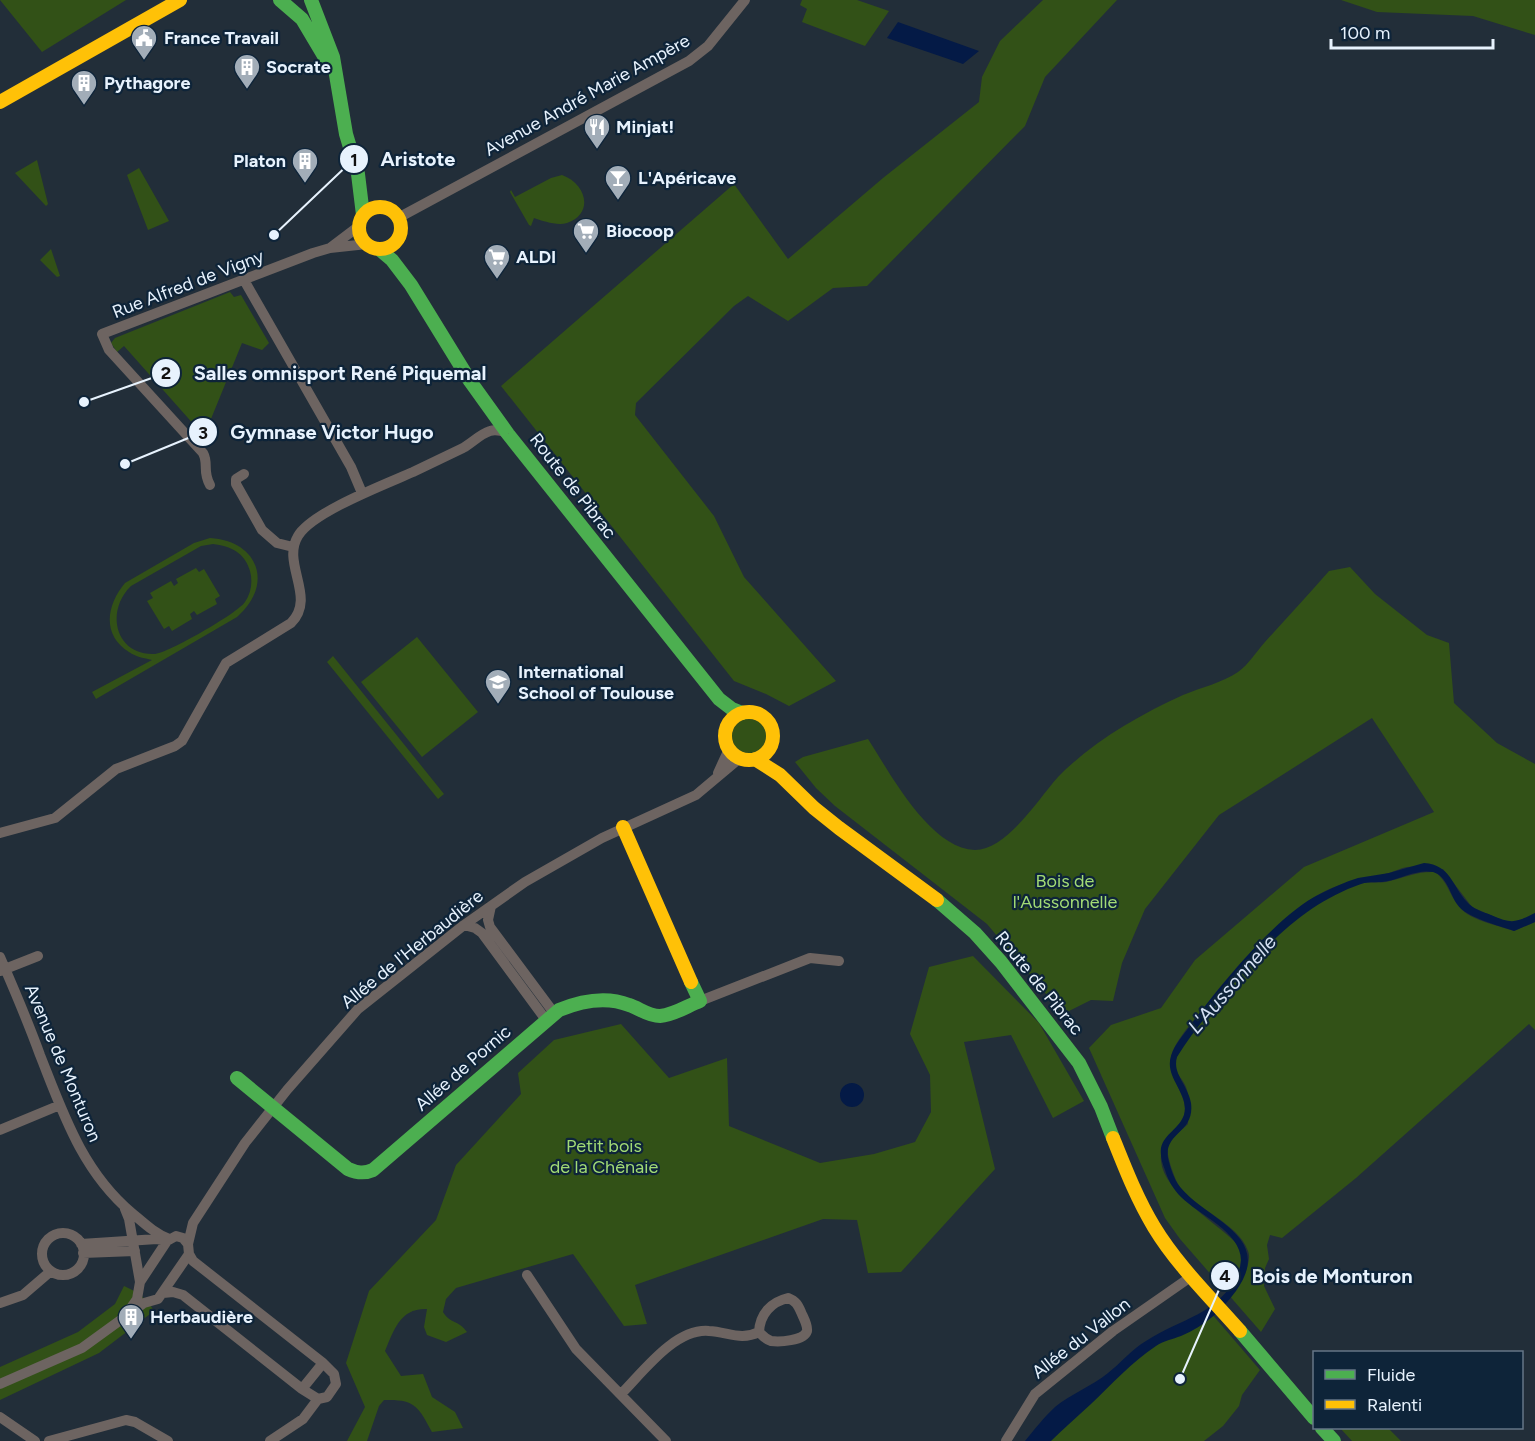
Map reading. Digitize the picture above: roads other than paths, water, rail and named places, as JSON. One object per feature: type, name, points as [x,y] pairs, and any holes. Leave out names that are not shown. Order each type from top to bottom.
[{"type":"main road","points":[[0,102],[180,0]]},
{"type":"main road","points":[[280,0],[294,9],[313,35],[326,60],[333,66]]},
{"type":"main road","points":[[311,0],[333,57],[346,134],[358,174],[361,236],[373,247],[391,246],[397,240],[401,227],[398,218],[385,208],[358,174]]},
{"type":"main road","points":[[361,221],[373,208],[385,208]]},
{"type":"main road","name":"Route de Pibrac","points":[[397,240],[411,285]]},
{"type":"main road","name":"Route de Pibrac","points":[[373,247],[392,260],[411,285],[470,381],[508,434],[719,699],[742,713]]},
{"type":"main road","name":"Route de Pibrac","points":[[719,699],[726,718],[726,729]]},
{"type":"main road","points":[[742,713],[756,713],[767,721],[773,734],[770,747],[765,754],[755,759],[734,753],[725,737],[726,729],[732,719],[742,713]]},
{"type":"main road","name":"Route de Pibrac","points":[[770,747],[773,762],[780,775]]},
{"type":"main road","name":"Route de Pibrac","points":[[755,759],[780,775],[814,808],[839,828],[947,908],[975,933],[1001,962],[1079,1062],[1154,1227],[1192,1276],[1313,1418]]},
{"type":"main road","points":[[623,828],[700,1001]]},
{"type":"main road","name":"Allée de Pornic","points":[[272,1108],[348,1169],[356,1173],[368,1173],[550,1016],[574,1005],[601,1000],[626,1004],[658,1016],[670,1014],[700,1001]]},
{"type":"main road","points":[[237,1078],[272,1108]]},
{"type":"main road","points":[[1323,1429],[1334,1441]]},
{"type":"street","name":"Avenue André Marie Ampère","points":[[398,218],[689,61],[708,46],[745,0]]},
{"type":"street","name":"Rue Alfred de Vigny","points":[[330,248],[361,221]]},
{"type":"street","name":"Rue Alfred de Vigny","points":[[210,485],[205,474],[206,460],[203,453],[109,350],[102,334],[330,248],[373,247]]},
{"type":"street","points":[[244,280],[351,467],[362,493]]},
{"type":"street","points":[[0,833],[55,818],[116,769],[175,746],[182,741],[226,663],[291,623],[298,615],[302,603],[294,547],[299,534],[311,522],[362,493],[470,444],[491,431],[497,430],[508,434]]},
{"type":"street","points":[[244,474],[236,479],[236,484],[262,530],[277,543],[294,547]]},
{"type":"street","name":"Allée de l'Herbaudière","points":[[164,1293],[189,1249],[193,1223],[224,1172],[272,1108],[358,1009],[464,925],[554,865],[623,828],[696,795],[709,786],[734,753]]},
{"type":"street","points":[[491,906],[488,920],[490,927],[550,1016]]},
{"type":"street","points":[[464,925],[482,933],[550,1016]]},
{"type":"street","points":[[3,970],[38,956]]},
{"type":"street","name":"Avenue de Monturon","points":[[0,957],[3,970],[68,1126],[84,1156],[105,1186],[151,1230],[171,1239],[183,1238],[193,1261],[323,1363]]},
{"type":"street","name":"Allée de Pornic","points":[[700,1001],[810,958],[839,961]]},
{"type":"street","points":[[0,1130],[60,1105]]},
{"type":"street","name":"Avenue de Monturon","points":[[124,1206],[129,1219],[139,1287]]},
{"type":"street","name":"Allée de l'Herbaudière","points":[[139,1287],[171,1239],[193,1223]]},
{"type":"street","points":[[56,1234],[68,1234],[77,1239],[82,1249],[81,1264],[73,1272],[65,1275],[51,1271],[44,1263],[42,1254],[50,1238],[56,1234]]},
{"type":"street","points":[[82,1249],[134,1246],[171,1239]]},
{"type":"street","points":[[0,1303],[23,1295],[51,1271]]},
{"type":"street","points":[[527,1275],[576,1350],[666,1441]]},
{"type":"street","name":"Allée du Vallon","points":[[1006,1441],[1035,1394],[1113,1331],[1192,1276]]},
{"type":"street","points":[[139,1287],[148,1301]]},
{"type":"street","points":[[126,1315],[137,1299],[139,1287]]},
{"type":"street","points":[[0,1384],[82,1348],[148,1301],[158,1299],[164,1293],[173,1292],[183,1295],[318,1399]]},
{"type":"street","points":[[788,1298],[797,1304],[807,1327],[804,1335],[789,1340],[769,1340],[759,1332],[760,1322],[772,1305],[788,1298]]},
{"type":"street","points":[[621,1394],[668,1347],[688,1334],[710,1331],[740,1338],[759,1332]]},
{"type":"street","points":[[270,1441],[303,1419],[318,1399],[327,1397],[336,1384],[334,1374],[323,1363],[303,1389]]},
{"type":"street","points":[[0,1417],[35,1441]]},
{"type":"street","points":[[49,1441],[126,1420],[135,1422],[168,1441]]},
{"type":"water","points":[[898,22],[979,51],[963,64],[887,38]]},
{"type":"water","name":"L'Aussonnelle","points":[[1424,863],[1446,872],[1462,896],[1475,908],[1509,921],[1535,913],[1535,922],[1514,931],[1475,917],[1461,909],[1442,877],[1427,871],[1388,881],[1364,883],[1340,893],[1320,903],[1302,916],[1269,945],[1212,1009],[1177,1057],[1178,1074],[1191,1103],[1191,1113],[1189,1121],[1170,1143],[1168,1149],[1171,1169],[1180,1187],[1233,1231],[1243,1243],[1248,1256],[1246,1272],[1236,1291],[1212,1317],[1198,1328],[1147,1352],[1051,1441],[1025,1441],[1055,1407],[1102,1378],[1141,1344],[1210,1307],[1221,1298],[1238,1273],[1241,1260],[1239,1249],[1232,1238],[1178,1194],[1169,1181],[1162,1162],[1163,1143],[1184,1115],[1184,1100],[1170,1064],[1178,1042],[1252,951],[1304,903],[1339,885],[1362,877],[1389,873]]},
{"type":"water","points":[[852,1083],[860,1087],[864,1095],[860,1103],[852,1107],[844,1103],[840,1095],[844,1087]]},
{"type":"place","name":"France Travail","points":[[144,61]]},
{"type":"place","name":"Socrate","points":[[247,90]]},
{"type":"place","name":"Pythagore","points":[[84,106]]},
{"type":"place","name":"Minjat!","points":[[597,150]]},
{"type":"place","name":"Platon","points":[[305,184]]},
{"type":"place","name":"L'Apéricave","points":[[618,201]]},
{"type":"place","name":"Aristote","points":[[274,235]]},
{"type":"place","name":"Biocoop","points":[[586,254]]},
{"type":"place","name":"ALDI","points":[[497,280]]},
{"type":"place","name":"Salles omnisport René Piquemal","points":[[84,402]]},
{"type":"place","name":"Gymnase Victor Hugo","points":[[125,464]]},
{"type":"place","name":"International School of Toulouse","points":[[498,705]]},
{"type":"place","name":"Herbaudière","points":[[131,1340]]},
{"type":"place","name":"Bois de Monturon","points":[[1180,1379]]},
{"type":"park label","name":"Bois de l'Aussonnelle","points":[[1065,891]]},
{"type":"park label","name":"Petit bois de la Chênaie","points":[[604,1156]]}]
